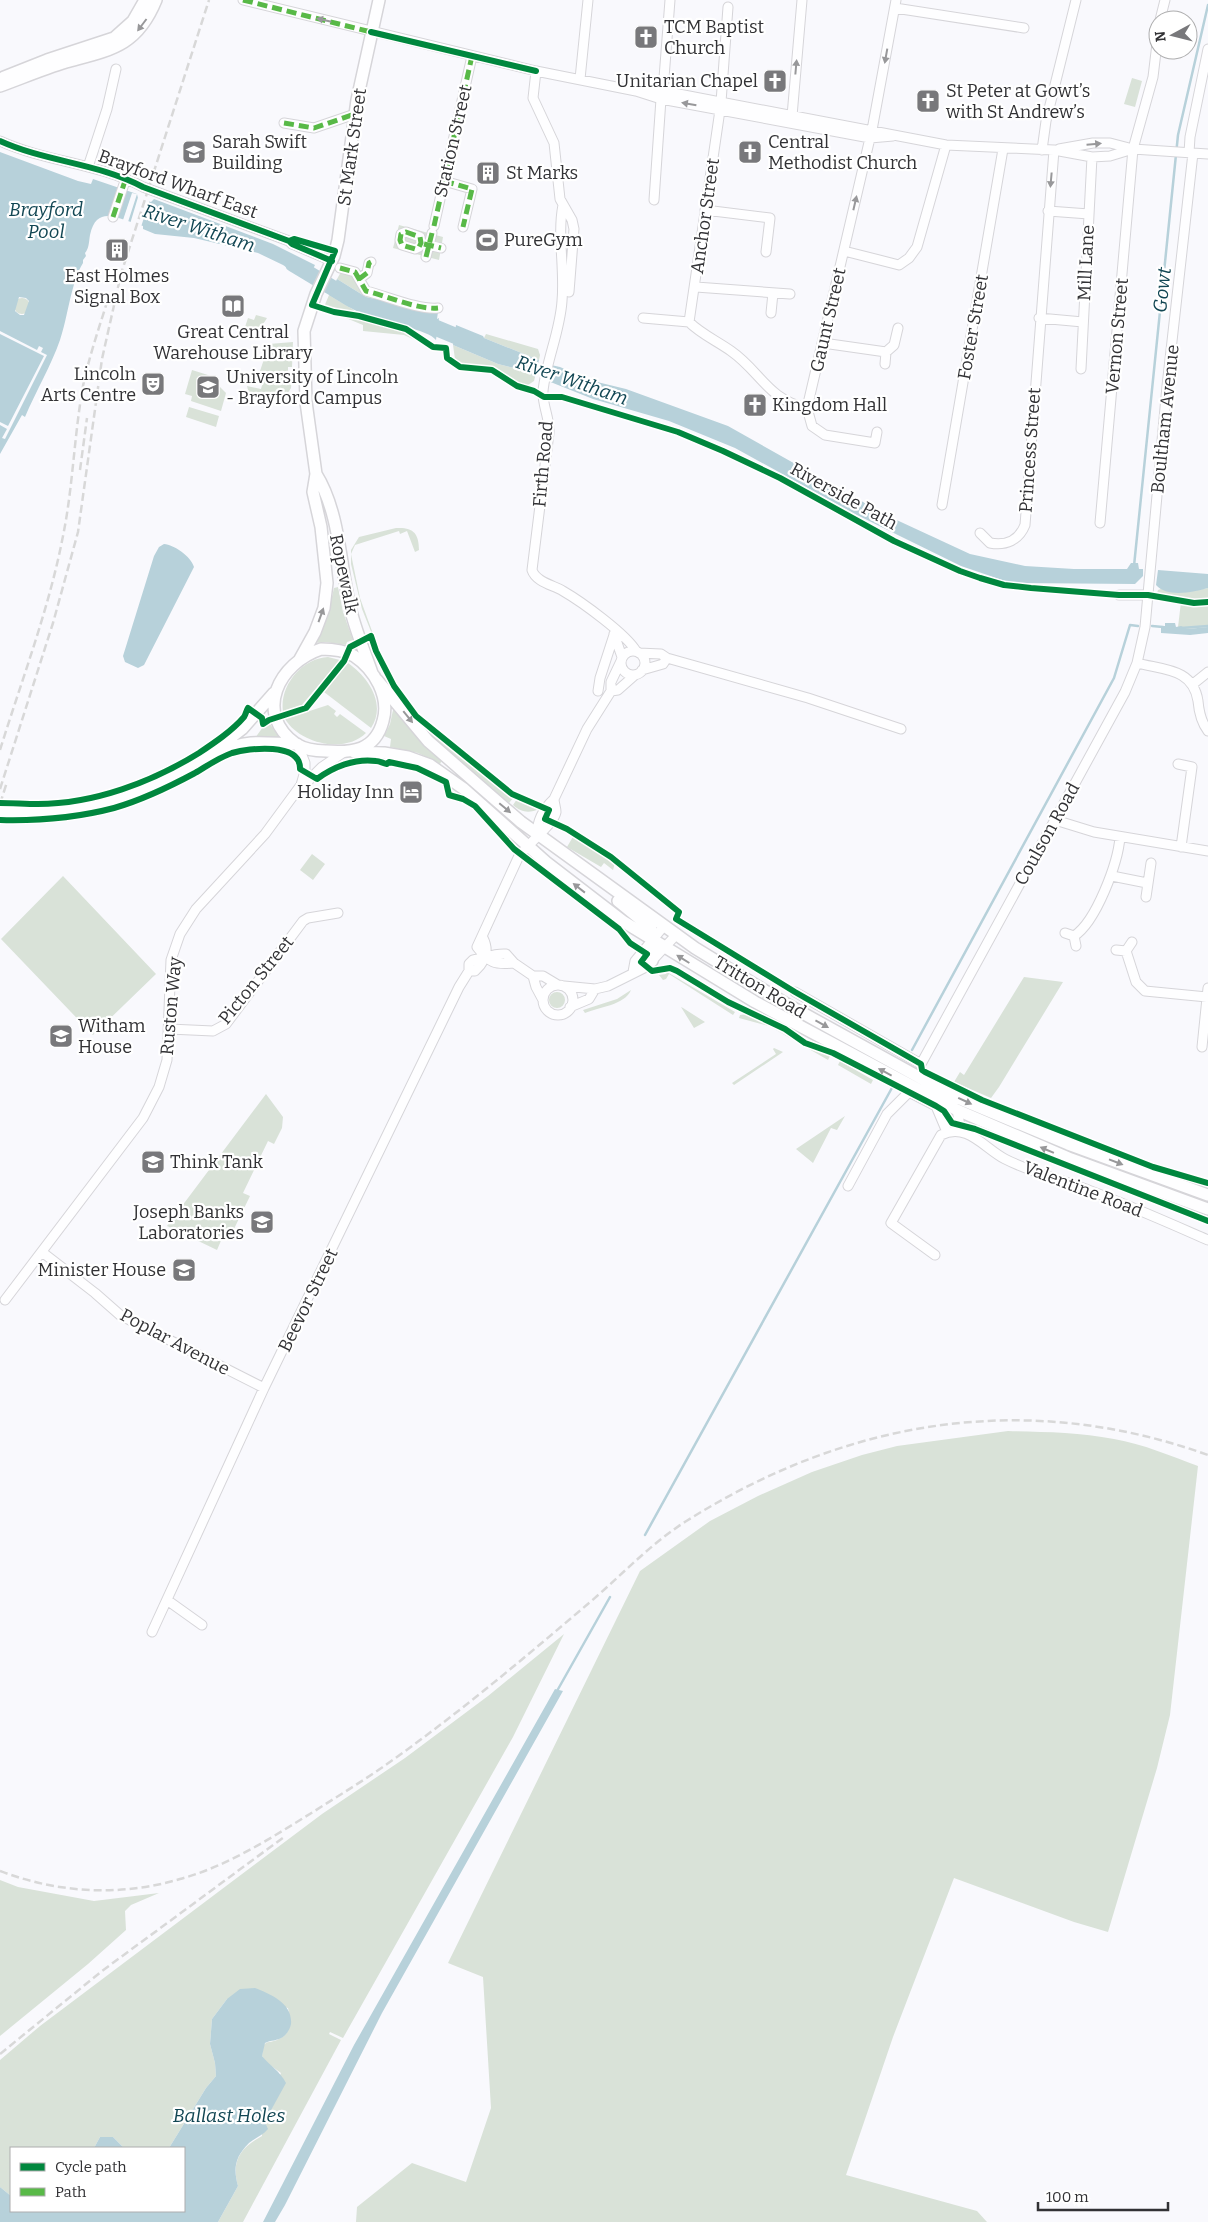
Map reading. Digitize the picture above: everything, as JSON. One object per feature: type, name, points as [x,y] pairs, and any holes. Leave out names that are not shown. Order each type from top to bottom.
[{"type":"main road","points":[[0,78],[114,38],[133,21],[145,0]]},
{"type":"main road","points":[[0,86],[51,67],[111,50],[142,27],[156,0]]},
{"type":"main road","name":"St Mark Street","points":[[333,266],[342,220],[355,114],[379,0]]},
{"type":"main road","name":"Ropewalk","points":[[300,659],[324,608],[327,583],[320,527],[313,492],[316,474],[308,419],[304,331],[316,294],[333,266]]},
{"type":"main road","name":"Ropewalk","points":[[316,474],[326,490],[342,561],[349,605],[375,678]]},
{"type":"main road","points":[[0,811],[62,810],[101,804],[149,787],[229,748],[250,744],[297,744],[318,751],[349,752],[373,740],[382,726],[385,714],[384,696],[375,678],[354,656],[336,649],[321,649],[300,659],[286,672],[274,693],[242,729],[200,762]]},
{"type":"main road","name":"Tritton Road","points":[[375,678],[428,741],[537,834],[664,926],[788,1005],[955,1097],[1085,1151],[1208,1195]]},
{"type":"main road","points":[[274,693],[274,710],[279,724],[297,744]]},
{"type":"main road","name":"Tritton Road","points":[[349,752],[384,752],[408,757],[430,765],[464,789],[527,846],[599,904],[755,1002],[957,1110],[1070,1159],[1208,1209]]},
{"type":"main road","points":[[587,870],[599,885],[648,925],[653,939],[654,953],[652,961]]},
{"type":"street","points":[[243,0],[536,71],[871,134],[946,145],[1054,150],[1093,143],[1110,143],[1133,149],[1208,154]]},
{"type":"street","points":[[580,79],[588,0]]},
{"type":"street","points":[[654,200],[670,0]]},
{"type":"street","points":[[792,116],[802,0]]},
{"type":"street","points":[[1042,150],[1046,121],[1076,0]]},
{"type":"street","points":[[895,4],[1024,28]]},
{"type":"street","name":"Gaunt Street","points":[[807,408],[871,134],[895,4]]},
{"type":"street","name":"Anchor Street","points":[[689,322],[696,287],[705,210],[721,106],[728,8]]},
{"type":"street","name":"Boultham Avenue","points":[[1148,595],[1190,138],[1208,49]]},
{"type":"street","name":"Station Street","points":[[426,257],[425,244],[433,229],[472,56]]},
{"type":"street","name":"Vernon Street","points":[[1100,523],[1133,149],[1153,77],[1155,60]]},
{"type":"street","points":[[88,167],[107,109],[116,69]]},
{"type":"street","name":"Firth Road","points":[[536,71],[532,98],[554,143],[560,199],[572,220],[574,229],[569,292]]},
{"type":"street","points":[[721,106],[792,116],[871,134]]},
{"type":"street","points":[[284,123],[314,128],[355,114]]},
{"type":"street","name":"Brayford Wharf East","points":[[0,141],[20,149],[126,178],[143,187],[289,241],[333,266],[355,272],[366,291],[395,298],[400,302],[438,308]]},
{"type":"street","points":[[844,251],[899,265],[909,258],[917,247],[946,145]]},
{"type":"street","name":"Foster Street","points":[[942,506],[1003,148]]},
{"type":"street","points":[[1054,150],[1092,157],[1110,156],[1133,149]]},
{"type":"street","name":"Princess Street","points":[[980,533],[990,543],[1007,543],[1017,538],[1025,525],[1054,150]]},
{"type":"street","name":"Mill Lane","points":[[1081,369],[1092,157]]},
{"type":"street","points":[[113,217],[126,178]]},
{"type":"street","points":[[444,181],[472,189],[463,227]]},
{"type":"street","name":"Firth Road","points":[[563,205],[560,218],[563,258],[562,302],[545,384],[544,402],[549,415],[549,433],[532,570],[535,577],[564,592],[608,625],[621,632],[637,652]]},
{"type":"street","points":[[705,210],[770,218],[766,252]]},
{"type":"street","points":[[1048,211],[1089,214]]},
{"type":"street","points":[[398,237],[408,232],[419,235],[425,244],[442,248]]},
{"type":"street","points":[[360,280],[367,273],[369,263],[372,262]]},
{"type":"street","points":[[899,265],[903,275]]},
{"type":"street","points":[[696,287],[790,294]]},
{"type":"street","points":[[771,313],[773,293]]},
{"type":"street","points":[[643,318],[689,322],[698,331],[732,351],[775,394],[792,405],[807,408],[812,426],[825,435],[875,443],[877,432]]},
{"type":"street","points":[[1040,318],[1083,322]]},
{"type":"street","points":[[885,364],[886,352],[894,345],[898,328]]},
{"type":"street","points":[[823,343],[886,352]]},
{"type":"street","points":[[1119,595],[1148,595]]},
{"type":"street","name":"Coulson Road","points":[[795,992],[921,1064],[1125,692],[1137,662],[1145,627],[1148,595]]},
{"type":"street","name":"Firth Road","points":[[608,625],[614,635],[622,659]]},
{"type":"street","points":[[598,691],[600,678],[614,635]]},
{"type":"street","points":[[570,1008],[571,994],[561,986],[542,976],[533,976],[514,964],[496,964],[485,958],[477,947],[483,938],[486,926],[518,858],[537,834],[537,824],[546,806],[554,799],[587,729],[611,691],[611,682],[622,659],[629,652],[661,654],[667,658],[808,698],[901,729]]},
{"type":"street","points":[[637,652],[644,661],[639,672]]},
{"type":"street","points":[[611,691],[618,690],[639,672],[663,664],[667,658]]},
{"type":"street","points":[[622,659],[624,671],[639,672]]},
{"type":"street","points":[[1137,662],[1178,674],[1193,684],[1200,718],[1208,731]]},
{"type":"street","points":[[1193,684],[1208,672]]},
{"type":"street","name":"Ruston Way","points":[[296,792],[305,771],[305,763],[297,744]]},
{"type":"street","name":"Ruston Way","points":[[5,1300],[143,1118],[159,1087],[167,1060],[171,960],[180,934],[196,909],[265,834],[296,792],[322,767],[349,752]]},
{"type":"street","points":[[1178,764],[1192,767],[1181,847]]},
{"type":"street","points":[[1055,820],[1094,832],[1208,851]]},
{"type":"street","points":[[1076,946],[1070,934],[1083,929],[1112,876],[1120,837]]},
{"type":"street","points":[[1146,898],[1151,863]]},
{"type":"street","points":[[1112,876],[1147,883]]},
{"type":"street","name":"Picton Street","points":[[169,1029],[213,1031],[226,1024],[303,921],[308,918],[338,913]]},
{"type":"street","points":[[633,972],[635,961],[664,926]]},
{"type":"street","points":[[543,1000],[546,991],[552,986],[595,990],[608,986],[633,972],[642,970],[667,947],[677,934]]},
{"type":"street","points":[[1126,951],[1132,942]]},
{"type":"street","points":[[1116,950],[1126,951]]},
{"type":"street","points":[[1126,951],[1136,982],[1145,991],[1207,998]]},
{"type":"street","name":"Beevor Street","points":[[152,1632],[264,1388],[420,1072],[459,987],[469,971],[469,964],[473,960],[485,958]]},
{"type":"street","points":[[533,976],[547,1010],[553,1013],[563,1014],[589,998],[595,990]]},
{"type":"street","points":[[1202,1047],[1208,988]]},
{"type":"street","points":[[848,1186],[887,1114],[909,1092],[936,1106],[947,1132]]},
{"type":"street","points":[[935,1255],[891,1223],[941,1136],[947,1132],[961,1131],[957,1110]]},
{"type":"street","name":"Valentine Road","points":[[961,1131],[1004,1159],[1100,1194],[1208,1240]]},
{"type":"street","name":"Poplar Avenue","points":[[42,1252],[95,1292],[120,1315],[264,1388]]},
{"type":"street","points":[[167,1600],[202,1625]]},
{"type":"shaded area","points":[[1132,78],[1142,81],[1135,107],[1124,104]]},
{"type":"shaded area","points":[[399,225],[443,237],[439,260],[393,248]]},
{"type":"shaded area","points":[[341,272],[353,275],[363,292],[398,303],[366,297],[337,279]]},
{"type":"shaded area","points":[[329,295],[354,310],[353,313],[324,307]]},
{"type":"shaded area","points":[[19,298],[25,298],[30,303],[28,312],[19,314],[14,309],[14,303]]},
{"type":"shaded area","points":[[256,315],[267,318],[258,328],[245,327],[248,318],[254,320]]},
{"type":"shaded area","points":[[341,316],[359,318],[406,331],[426,345],[404,335],[363,331],[363,325]]},
{"type":"shaded area","points":[[486,334],[538,349],[539,360],[484,338]]},
{"type":"shaded area","points":[[293,342],[292,367],[288,367],[288,377],[292,377],[291,388],[287,394],[277,397],[249,394],[247,386],[261,389],[263,382],[257,380],[269,344]]},
{"type":"shaded area","points":[[453,345],[498,364],[526,371],[535,377],[534,381],[525,387],[491,368],[460,365],[455,359]]},
{"type":"shaded area","points":[[192,370],[208,375],[226,393],[221,411],[191,401],[192,396],[185,394]]},
{"type":"shaded area","points":[[189,407],[219,416],[216,427],[186,417]]},
{"type":"shaded area","points":[[396,528],[414,532],[419,544],[419,550],[415,552],[407,531],[400,534],[399,531],[355,545],[351,554],[351,550],[359,537]]},
{"type":"shaded area","points":[[351,554],[360,598],[384,664],[362,609],[351,564]]},
{"type":"shaded area","points":[[338,587],[343,612],[353,640],[347,642],[346,645],[325,642],[312,643],[328,614],[334,588]]},
{"type":"shaded area","points":[[1208,588],[1208,627],[1187,629],[1178,627],[1181,602],[1155,599],[1158,590],[1161,589],[1187,592]]},
{"type":"shaded area","points":[[328,657],[340,660],[301,706],[283,712],[285,693],[294,675],[309,662]]},
{"type":"shaded area","points":[[348,663],[362,676],[373,692],[377,710],[371,728],[324,692]]},
{"type":"shaded area","points":[[328,705],[336,711],[334,714],[337,717],[340,714],[366,733],[347,743],[323,743],[301,735],[285,719]]},
{"type":"shaded area","points":[[396,709],[442,760],[440,764],[418,753],[390,747],[391,739],[384,736],[390,724],[393,710]]},
{"type":"shaded area","points":[[415,717],[514,797],[509,803],[429,735]]},
{"type":"shaded area","points":[[270,724],[281,740],[255,738],[263,727]]},
{"type":"shaded area","points":[[517,799],[540,809],[529,812],[519,810],[513,805]]},
{"type":"shaded area","points":[[574,835],[596,848],[615,863],[613,870],[604,863],[601,867],[567,847]]},
{"type":"shaded area","points":[[312,854],[325,864],[313,880],[300,870]]},
{"type":"shaded area","points":[[63,876],[156,974],[93,1035],[1,939]]},
{"type":"shaded area","points":[[667,972],[735,1012],[733,1015],[669,974],[663,980],[659,975],[666,974]]},
{"type":"shaded area","points":[[1024,977],[1063,982],[999,1087],[991,1098],[954,1082],[960,1072],[964,1075]]},
{"type":"shaded area","points":[[631,990],[623,999],[611,1005],[585,1013],[583,1010],[617,999]]},
{"type":"shaded area","points":[[557,992],[563,994],[565,1000],[563,1006],[557,1008],[551,1006],[549,1000],[551,994]]},
{"type":"shaded area","points":[[681,1007],[683,1008],[705,1022],[694,1028]]},
{"type":"shaded area","points":[[747,1014],[769,1026],[739,1018],[740,1015]]},
{"type":"shaded area","points":[[771,1027],[809,1048],[830,1056],[828,1060]]},
{"type":"shaded area","points":[[774,1048],[783,1052],[734,1085],[732,1083],[776,1054]]},
{"type":"shaded area","points":[[840,1061],[873,1080],[871,1084],[838,1065]]},
{"type":"shaded area","points":[[266,1094],[283,1117],[282,1128],[274,1144],[268,1141],[243,1193],[250,1196],[232,1233],[226,1229],[217,1250],[167,1226]]},
{"type":"shaded area","points":[[845,1116],[837,1130],[831,1128],[813,1163],[796,1149]]},
{"type":"shaded area","points":[[1008,1431],[1074,1434],[1125,1441],[1198,1466],[1170,1715],[1157,1768],[1108,1932],[1074,1922],[954,1878],[893,2037],[846,2175],[977,2211],[987,2222],[356,2222],[357,2207],[412,2163],[466,2182],[491,2108],[483,1977],[448,1963],[640,1571],[710,1521],[758,1496],[812,1472],[862,1455],[897,1446]]},
{"type":"shaded area","points":[[564,1634],[513,1737],[343,2038],[330,2032],[329,2034],[341,2040],[243,2222],[218,2222],[238,2186],[236,2169],[239,2156],[248,2145],[262,2136],[262,2116],[281,2073],[267,2063],[262,2056],[263,2046],[282,2037],[288,2031],[290,2018],[288,2008],[227,1999],[212,2019],[210,2044],[216,2076],[206,2088],[170,2147],[123,2147],[113,2137],[100,2137],[95,2147],[10,2147],[10,2195],[0,2187],[0,2060],[40,2026],[322,1814],[405,1758],[488,1696]]},
{"type":"shaded area","points":[[0,1880],[18,1887],[94,1901],[159,1893],[131,1905],[125,1911],[126,1930],[88,1964],[0,2036]]},
{"type":"water","name":"Brayford Pool","points":[[0,152],[78,181],[91,184],[93,179],[137,194],[138,198],[151,202],[154,199],[273,244],[315,265],[307,281],[283,265],[258,253],[194,238],[155,234],[143,229],[143,226],[111,216],[104,216],[98,219],[93,225],[85,253],[86,256],[75,280],[63,331],[56,350],[25,417],[22,415],[0,454]],"holes":[[[19,297],[26,298],[29,301],[24,315],[20,315],[15,311]]]},
{"type":"water","points":[[337,279],[366,297],[438,312],[436,340],[425,333],[365,315],[329,295]]},
{"type":"water","points":[[456,325],[539,360],[535,377],[526,371],[498,364],[453,345]]},
{"type":"water","points":[[551,365],[593,381],[626,389],[728,426],[888,516],[970,554],[1025,566],[1074,569],[1127,569],[1131,563],[1138,563],[1139,569],[1143,569],[1143,576],[1135,584],[1011,583],[961,566],[857,515],[735,448],[669,421],[593,399],[548,381]]},
{"type":"water","points":[[164,544],[182,552],[194,567],[144,665],[138,668],[125,662],[123,656],[154,556],[159,547]]},
{"type":"water","points":[[1158,570],[1208,574],[1208,588],[1181,593],[1167,592],[1156,585]]},
{"type":"water","points":[[1165,623],[1175,623],[1176,627],[1181,626],[1187,629],[1208,627],[1208,633],[1190,635],[1161,633],[1161,626],[1165,626]]},
{"type":"water","points":[[555,1689],[563,1691],[382,2013],[285,2205],[275,2222],[263,2222],[354,2045]]},
{"type":"water","name":"Ballast Holes","points":[[255,1988],[267,1993],[279,2000],[288,2010],[291,2017],[290,2028],[281,2038],[265,2043],[262,2056],[281,2075],[286,2083],[270,2112],[262,2116],[268,2129],[249,2143],[238,2158],[236,2174],[238,2186],[218,2222],[0,2222],[0,2187],[10,2195],[10,2212],[185,2212],[185,2147],[170,2147],[206,2088],[216,2076],[210,2044],[212,2019],[227,1999],[240,1989]]},
{"type":"water","points":[[100,2137],[113,2137],[123,2147],[95,2147]]},
{"type":"pier","points":[[132,193],[137,194],[128,222],[123,220]]},
{"type":"pier","points":[[139,194],[150,199],[141,227],[130,224]]},
{"type":"pier","points":[[0,331],[37,350],[39,346],[43,348],[41,352],[47,355],[5,439],[2,438],[7,429],[0,425],[0,422],[8,426],[44,356],[0,334]]},
{"type":"waterway","name":"Gowt","points":[[1134,566],[1178,135],[1208,5]]},
{"type":"waterway","name":"River Witham","points":[[293,264],[351,299]]},
{"type":"waterway","name":"River Witham","points":[[417,320],[475,344]]},
{"type":"waterway","points":[[912,1050],[1114,678],[1130,625],[1138,626]]},
{"type":"waterway","points":[[1152,626],[1163,627]]},
{"type":"waterway","points":[[1181,628],[1208,626]]},
{"type":"waterway","points":[[645,1535],[893,1086]]},
{"type":"waterway","points":[[557,1691],[610,1597]]},
{"type":"railway","points":[[0,789],[53,623],[78,532],[102,359],[121,274],[209,0]]},
{"type":"railway","points":[[0,750],[43,617],[57,563],[69,499],[83,386],[108,299]]},
{"type":"railway","points":[[80,470],[87,418]]},
{"type":"railway","points":[[0,804],[7,782]]},
{"type":"railway","points":[[0,1871],[44,1884],[67,1888],[112,1890],[157,1885],[198,1873],[232,1859],[313,1812],[413,1745],[515,1665],[674,1529],[749,1486],[812,1458],[876,1438],[940,1425],[1006,1420],[1073,1424],[1140,1435],[1208,1455]]},
{"type":"railway","points":[[0,2054],[102,1971],[284,1837]]},
{"type":"marked path","points":[[243,0],[371,32]]},
{"type":"marked path","points":[[434,226],[472,56]]},
{"type":"marked path","points":[[284,123],[314,128],[355,114]]},
{"type":"marked path","points":[[113,217],[126,178]]},
{"type":"marked path","points":[[444,181],[472,189],[463,227]]},
{"type":"marked path","points":[[406,232],[420,237],[421,243],[419,247],[415,249],[402,245],[400,240],[401,234],[406,232]]},
{"type":"marked path","points":[[426,257],[432,233]]},
{"type":"marked path","points":[[424,244],[441,248]]},
{"type":"marked path","points":[[359,279],[367,273],[369,263],[371,262]]},
{"type":"marked path","points":[[340,268],[355,272],[366,291],[412,305],[438,308]]},
{"type":"cycle path","points":[[371,32],[536,71]]},
{"type":"cycle path","points":[[0,141],[35,154],[90,167],[126,179],[289,241],[332,261]]},
{"type":"cycle path","name":"Riverside Path","points":[[289,241],[294,239],[335,251],[312,305],[406,329],[433,347],[446,348],[447,358],[460,367],[492,370],[517,386],[534,391],[544,397],[562,397],[678,432],[780,478],[894,541],[960,571],[1004,585],[1119,595],[1148,595],[1194,603],[1208,602]]},
{"type":"cycle path","points":[[0,803],[38,804],[80,800],[101,796],[162,773],[181,764],[223,736],[244,717],[248,708],[262,718],[263,724],[269,720],[306,708],[344,661],[350,647],[371,636],[376,651],[394,686],[416,716],[512,794],[549,810],[545,819],[567,829],[611,857],[679,912],[676,919],[795,992],[921,1064],[922,1070],[925,1072],[982,1100],[1153,1167],[1208,1183]]},
{"type":"cycle path","points":[[0,820],[57,818],[114,808],[165,788],[227,755],[240,751],[273,749],[292,754],[298,760],[300,769],[317,779],[337,767],[352,762],[368,760],[417,768],[446,782],[449,795],[463,799],[475,806],[514,849],[619,929],[630,943],[647,954],[641,962],[652,971],[670,968],[677,971],[728,1002],[785,1029],[805,1043],[833,1053],[936,1106],[944,1111],[952,1123],[975,1129],[1208,1221]]},
{"type":"place","name":"TCM Baptist Church","points":[[646,37]]},
{"type":"place","name":"Unitarian Chapel","points":[[775,81]]},
{"type":"place","name":"St Peter at Gowt’s with St Andrew’s","points":[[928,101]]},
{"type":"place","name":"Sarah Swift Building","points":[[194,152]]},
{"type":"place","name":"Central Methodist Church","points":[[750,152]]},
{"type":"place","name":"St Marks","points":[[488,173]]},
{"type":"place","name":"PureGym","points":[[487,240]]},
{"type":"place","name":"East Holmes Signal Box","points":[[117,250]]},
{"type":"place","name":"Great Central Warehouse Library","points":[[233,306]]},
{"type":"place","name":"Lincoln Arts Centre","points":[[153,384]]},
{"type":"place","name":"University of Lincoln - Brayford Campus","points":[[208,387]]},
{"type":"place","name":"Kingdom Hall","points":[[755,405]]},
{"type":"place","name":"Holiday Inn","points":[[411,792]]},
{"type":"place","name":"Witham House","points":[[61,1036]]},
{"type":"place","name":"Think Tank","points":[[153,1162]]},
{"type":"place","name":"Joseph Banks Laboratories","points":[[262,1222]]},
{"type":"place","name":"Minister House","points":[[184,1270]]}]
